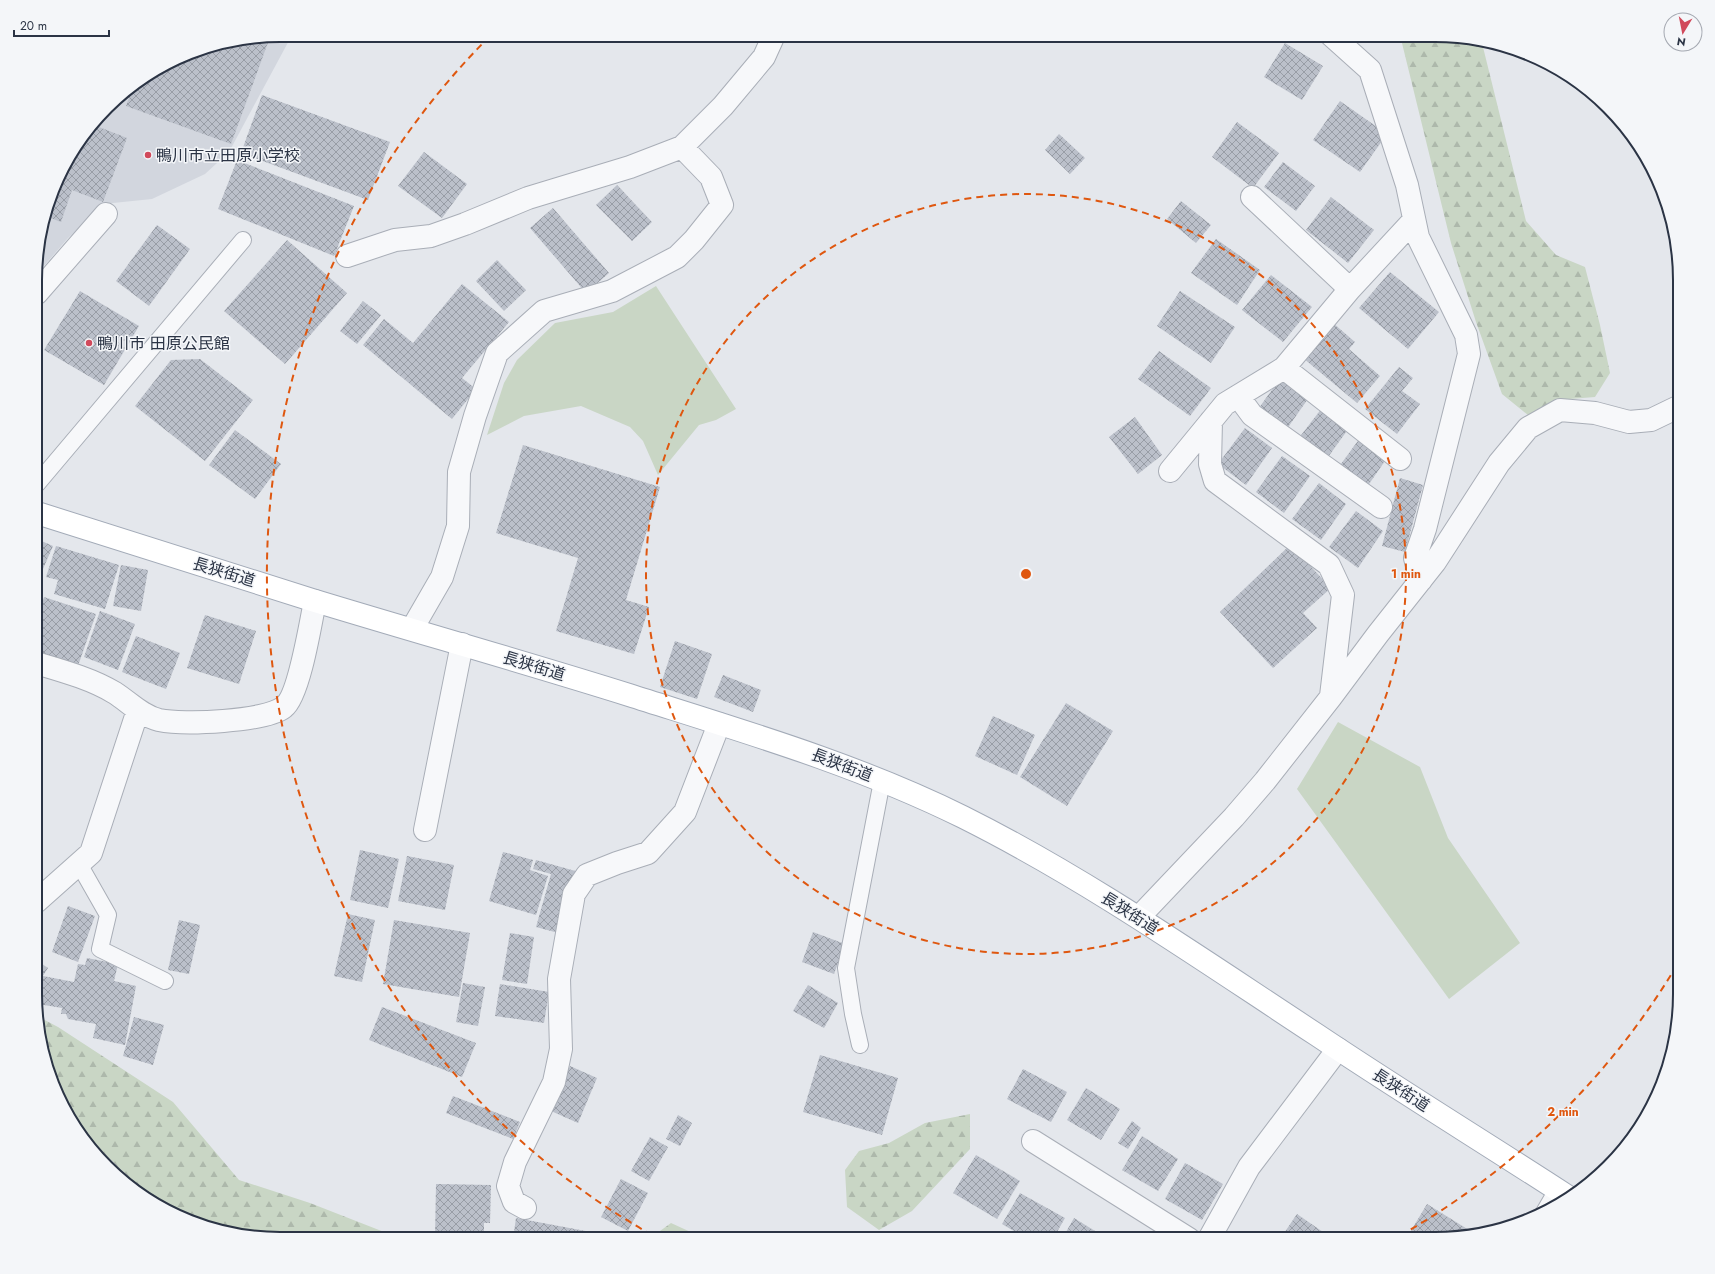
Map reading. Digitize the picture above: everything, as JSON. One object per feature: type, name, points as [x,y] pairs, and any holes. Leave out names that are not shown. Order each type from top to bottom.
[{"type":"main road","name":"長狭街道","points":[[42,515],[315,601],[462,644],[790,746],[882,781],[964,818],[1057,869],[1139,917],[1338,1049],[1562,1193]]},
{"type":"street","points":[[347,256],[395,240],[432,236],[528,198],[630,167],[682,147],[723,106],[764,57],[771,42]]},
{"type":"street","points":[[1338,42],[1370,70],[1407,185],[1418,237],[1466,336],[1469,354],[1425,529],[1415,558],[1421,580]]},
{"type":"street","points":[[412,629],[442,577],[458,526],[459,472],[475,416],[497,354],[544,311],[612,291],[677,257],[694,240],[722,205],[711,177],[682,147]]},
{"type":"street","points":[[1252,197],[1350,289]]},
{"type":"street","points":[[42,286],[106,214]]},
{"type":"street","points":[[1170,471],[1225,404],[1284,368],[1350,289],[1414,220]]},
{"type":"street","points":[[1284,368],[1400,459]]},
{"type":"street","points":[[1238,396],[1252,415],[1381,507]]},
{"type":"street","points":[[1139,917],[1234,818],[1331,697],[1378,634],[1435,562],[1499,463],[1528,428],[1560,410],[1595,413],[1629,422],[1651,420],[1673,409]]},
{"type":"street","points":[[1211,421],[1210,464],[1215,481],[1330,565],[1343,595],[1331,697]]},
{"type":"street","points":[[42,665],[85,679],[115,693],[138,710],[158,720],[216,722],[262,716],[285,707],[296,688],[315,601]]},
{"type":"street","points":[[425,830],[462,644]]},
{"type":"street","points":[[42,897],[91,854],[138,710]]},
{"type":"street","points":[[525,1208],[514,1202],[508,1186],[515,1162],[554,1082],[561,1049],[559,980],[574,894],[587,874],[648,853],[685,812],[719,724]]},
{"type":"street","points":[[1213,1232],[1249,1167],[1338,1049]]},
{"type":"street","points":[[1033,1141],[1178,1232]]},
{"type":"lane","points":[[42,478],[243,240]]},
{"type":"lane","points":[[860,1045],[853,1014],[846,968],[882,781]]},
{"type":"lane","points":[[79,864],[108,915],[100,949],[165,981]]},
{"type":"shaded area","name":"鴨川市立田原小学校","points":[[288,42],[229,152],[205,174],[152,199],[113,203],[97,212],[68,238],[43,267],[44,249],[50,218],[60,189],[74,161],[91,135],[123,101],[135,91],[161,74],[189,60],[203,55],[218,50],[249,44]]},
{"type":"green space","points":[[1402,42],[1451,43],[1483,47],[1526,221],[1556,255],[1585,267],[1600,325],[1610,373],[1595,397],[1557,400],[1528,415],[1502,394],[1476,322],[1451,243]]},
{"type":"green space","points":[[656,286],[736,409],[716,420],[699,425],[658,475],[643,441],[630,427],[581,406],[524,416],[487,435],[504,383],[517,360],[555,323],[613,312]]},
{"type":"green space","points":[[1338,722],[1420,767],[1448,838],[1520,943],[1449,999],[1297,789]]},
{"type":"green space","points":[[44,1019],[58,1027],[173,1102],[239,1180],[310,1203],[384,1232],[280,1232],[249,1230],[218,1224],[189,1214],[161,1200],[136,1184],[98,1148],[74,1113],[60,1085],[50,1056]]},
{"type":"green space","points":[[970,1114],[970,1149],[912,1211],[879,1230],[847,1207],[845,1170],[859,1151],[889,1143],[925,1123]]},
{"type":"green space","points":[[671,1223],[691,1232],[659,1232]]},
{"type":"building","points":[[268,43],[231,144],[126,106],[130,95],[135,91],[161,74],[189,60],[218,50],[249,44]]},
{"type":"building","points":[[1285,43],[1323,66],[1302,100],[1264,77]]},
{"type":"building","points":[[262,95],[390,142],[368,200],[241,153]]},
{"type":"building","points":[[1340,101],[1387,134],[1360,172],[1313,140]]},
{"type":"building","points":[[1237,122],[1279,153],[1253,188],[1212,157]]},
{"type":"building","points":[[98,127],[127,138],[103,202],[72,190],[61,222],[50,218],[55,203],[60,189],[74,161],[91,135]]},
{"type":"building","points":[[1059,134],[1085,158],[1070,174],[1045,150]]},
{"type":"building","points":[[424,152],[467,184],[442,218],[398,186]]},
{"type":"building","points":[[237,160],[354,206],[334,256],[218,209]]},
{"type":"building","points":[[1283,162],[1315,186],[1296,211],[1264,187]]},
{"type":"building","points":[[617,185],[652,222],[632,241],[596,205]]},
{"type":"building","points":[[1331,197],[1374,230],[1348,263],[1306,230]]},
{"type":"building","points":[[1181,201],[1211,225],[1196,243],[1167,219]]},
{"type":"building","points":[[553,208],[609,273],[586,293],[530,228]]},
{"type":"building","points":[[157,225],[190,249],[149,306],[116,281]]},
{"type":"building","points":[[1216,239],[1260,270],[1237,305],[1191,273]]},
{"type":"building","points":[[287,240],[347,293],[285,364],[224,311]]},
{"type":"building","points":[[497,260],[526,290],[504,311],[476,281]]},
{"type":"building","points":[[1390,272],[1439,312],[1408,349],[1359,308]]},
{"type":"building","points":[[1271,275],[1312,307],[1283,342],[1242,310]]},
{"type":"building","points":[[462,284],[509,322],[462,378],[476,389],[452,419],[363,345],[384,319],[413,343]]},
{"type":"building","points":[[80,291],[139,326],[104,385],[44,350]]},
{"type":"building","points":[[1180,291],[1235,327],[1211,363],[1157,326]]},
{"type":"building","points":[[363,301],[381,315],[357,344],[340,331]]},
{"type":"building","points":[[1333,323],[1355,342],[1349,349],[1380,376],[1357,403],[1303,358]]},
{"type":"building","points":[[1159,351],[1211,388],[1190,416],[1138,379]]},
{"type":"building","points":[[200,359],[253,400],[205,461],[135,406],[171,360]]},
{"type":"building","points":[[1399,367],[1413,378],[1402,391],[1420,404],[1397,434],[1365,409]]},
{"type":"building","points":[[1282,376],[1310,396],[1284,433],[1256,412]]},
{"type":"building","points":[[1322,408],[1349,428],[1323,464],[1295,443]]},
{"type":"building","points":[[1135,417],[1162,455],[1138,474],[1109,437]]},
{"type":"building","points":[[1245,428],[1272,448],[1246,485],[1218,464]]},
{"type":"building","points":[[235,430],[281,464],[255,499],[209,465]]},
{"type":"building","points":[[1360,438],[1387,458],[1367,487],[1338,468]]},
{"type":"building","points":[[523,445],[660,487],[626,600],[649,607],[634,654],[556,631],[578,558],[496,533]]},
{"type":"building","points":[[1282,456],[1310,476],[1284,513],[1256,492]]},
{"type":"building","points":[[1400,478],[1423,485],[1405,552],[1382,546]]},
{"type":"building","points":[[1319,483],[1346,504],[1321,540],[1292,519]]},
{"type":"building","points":[[1356,511],[1383,531],[1358,568],[1329,547]]},
{"type":"building","points":[[42,541],[53,546],[42,569]]},
{"type":"building","points":[[1290,545],[1331,588],[1303,613],[1317,628],[1273,668],[1220,612]]},
{"type":"building","points":[[56,546],[119,565],[105,609],[54,594],[58,580],[46,577]]},
{"type":"building","points":[[121,565],[148,570],[141,611],[113,606]]},
{"type":"building","points":[[44,597],[96,614],[78,666],[42,655],[42,603]]},
{"type":"building","points":[[100,611],[135,624],[118,670],[84,657]]},
{"type":"building","points":[[205,615],[256,631],[239,684],[187,668]]},
{"type":"building","points":[[136,636],[180,653],[166,689],[122,672]]},
{"type":"building","points":[[675,641],[712,654],[697,699],[660,687]]},
{"type":"building","points":[[723,675],[761,690],[753,712],[714,697]]},
{"type":"building","points":[[1066,703],[1113,731],[1067,806],[1020,777]]},
{"type":"building","points":[[993,716],[1035,735],[1017,775],[975,756]]},
{"type":"building","points":[[360,850],[399,859],[388,908],[350,900]]},
{"type":"building","points":[[503,852],[533,860],[530,870],[548,876],[536,915],[489,901]]},
{"type":"building","points":[[407,856],[454,865],[445,910],[398,901]]},
{"type":"building","points":[[536,860],[579,872],[562,934],[536,927],[551,874],[533,869]]},
{"type":"building","points":[[68,906],[95,916],[78,962],[52,952]]},
{"type":"building","points":[[348,914],[375,920],[362,982],[334,976]]},
{"type":"building","points":[[179,920],[200,925],[189,974],[168,970]]},
{"type":"building","points":[[394,920],[470,933],[459,997],[383,984]]},
{"type":"building","points":[[813,932],[845,944],[834,974],[802,962]]},
{"type":"building","points":[[510,933],[534,937],[527,984],[502,980]]},
{"type":"building","points":[[87,958],[118,964],[114,981],[136,986],[125,1045],[93,1038],[96,1024],[68,1019],[66,1014],[61,1014],[62,1008],[43,1005],[43,976],[74,982],[78,964],[85,965]]},
{"type":"building","points":[[42,964],[48,968],[42,978]]},
{"type":"building","points":[[463,983],[485,987],[478,1026],[456,1022]]},
{"type":"building","points":[[500,984],[549,992],[544,1023],[495,1016]]},
{"type":"building","points":[[808,985],[838,1003],[824,1028],[793,1011]]},
{"type":"building","points":[[382,1007],[476,1043],[462,1077],[369,1040]]},
{"type":"building","points":[[134,1017],[164,1025],[153,1065],[123,1056]]},
{"type":"building","points":[[820,1055],[898,1078],[882,1135],[803,1112]]},
{"type":"building","points":[[570,1066],[597,1078],[578,1123],[551,1111]]},
{"type":"building","points":[[1023,1069],[1067,1092],[1051,1122],[1007,1099]]},
{"type":"building","points":[[1086,1088],[1120,1109],[1101,1140],[1067,1120]]},
{"type":"building","points":[[453,1096],[520,1122],[513,1139],[446,1113]]},
{"type":"building","points":[[678,1115],[692,1123],[680,1146],[666,1139]]},
{"type":"building","points":[[1132,1121],[1141,1128],[1128,1149],[1118,1143]]},
{"type":"building","points":[[1142,1136],[1178,1159],[1158,1191],[1122,1170]]},
{"type":"building","points":[[650,1137],[668,1147],[649,1181],[631,1171]]},
{"type":"building","points":[[976,1155],[1020,1181],[997,1219],[953,1193]]},
{"type":"building","points":[[1185,1163],[1223,1184],[1202,1220],[1165,1199]]},
{"type":"building","points":[[621,1179],[648,1193],[628,1231],[601,1217]]},
{"type":"building","points":[[436,1184],[491,1185],[490,1223],[484,1223],[484,1232],[435,1232]]},
{"type":"building","points":[[1020,1193],[1065,1218],[1057,1232],[1015,1232],[1002,1224]]},
{"type":"building","points":[[1427,1204],[1468,1230],[1435,1232],[1410,1232]]},
{"type":"building","points":[[1297,1214],[1323,1232],[1285,1232]]},
{"type":"building","points":[[516,1218],[591,1232],[514,1232]]},
{"type":"building","points":[[1074,1218],[1097,1232],[1066,1232]]},
{"type":"place","name":"鴨川市立田原小学校","points":[[148,155]]},
{"type":"place","name":"鴨川市 田原公民館","points":[[89,343]]}]
